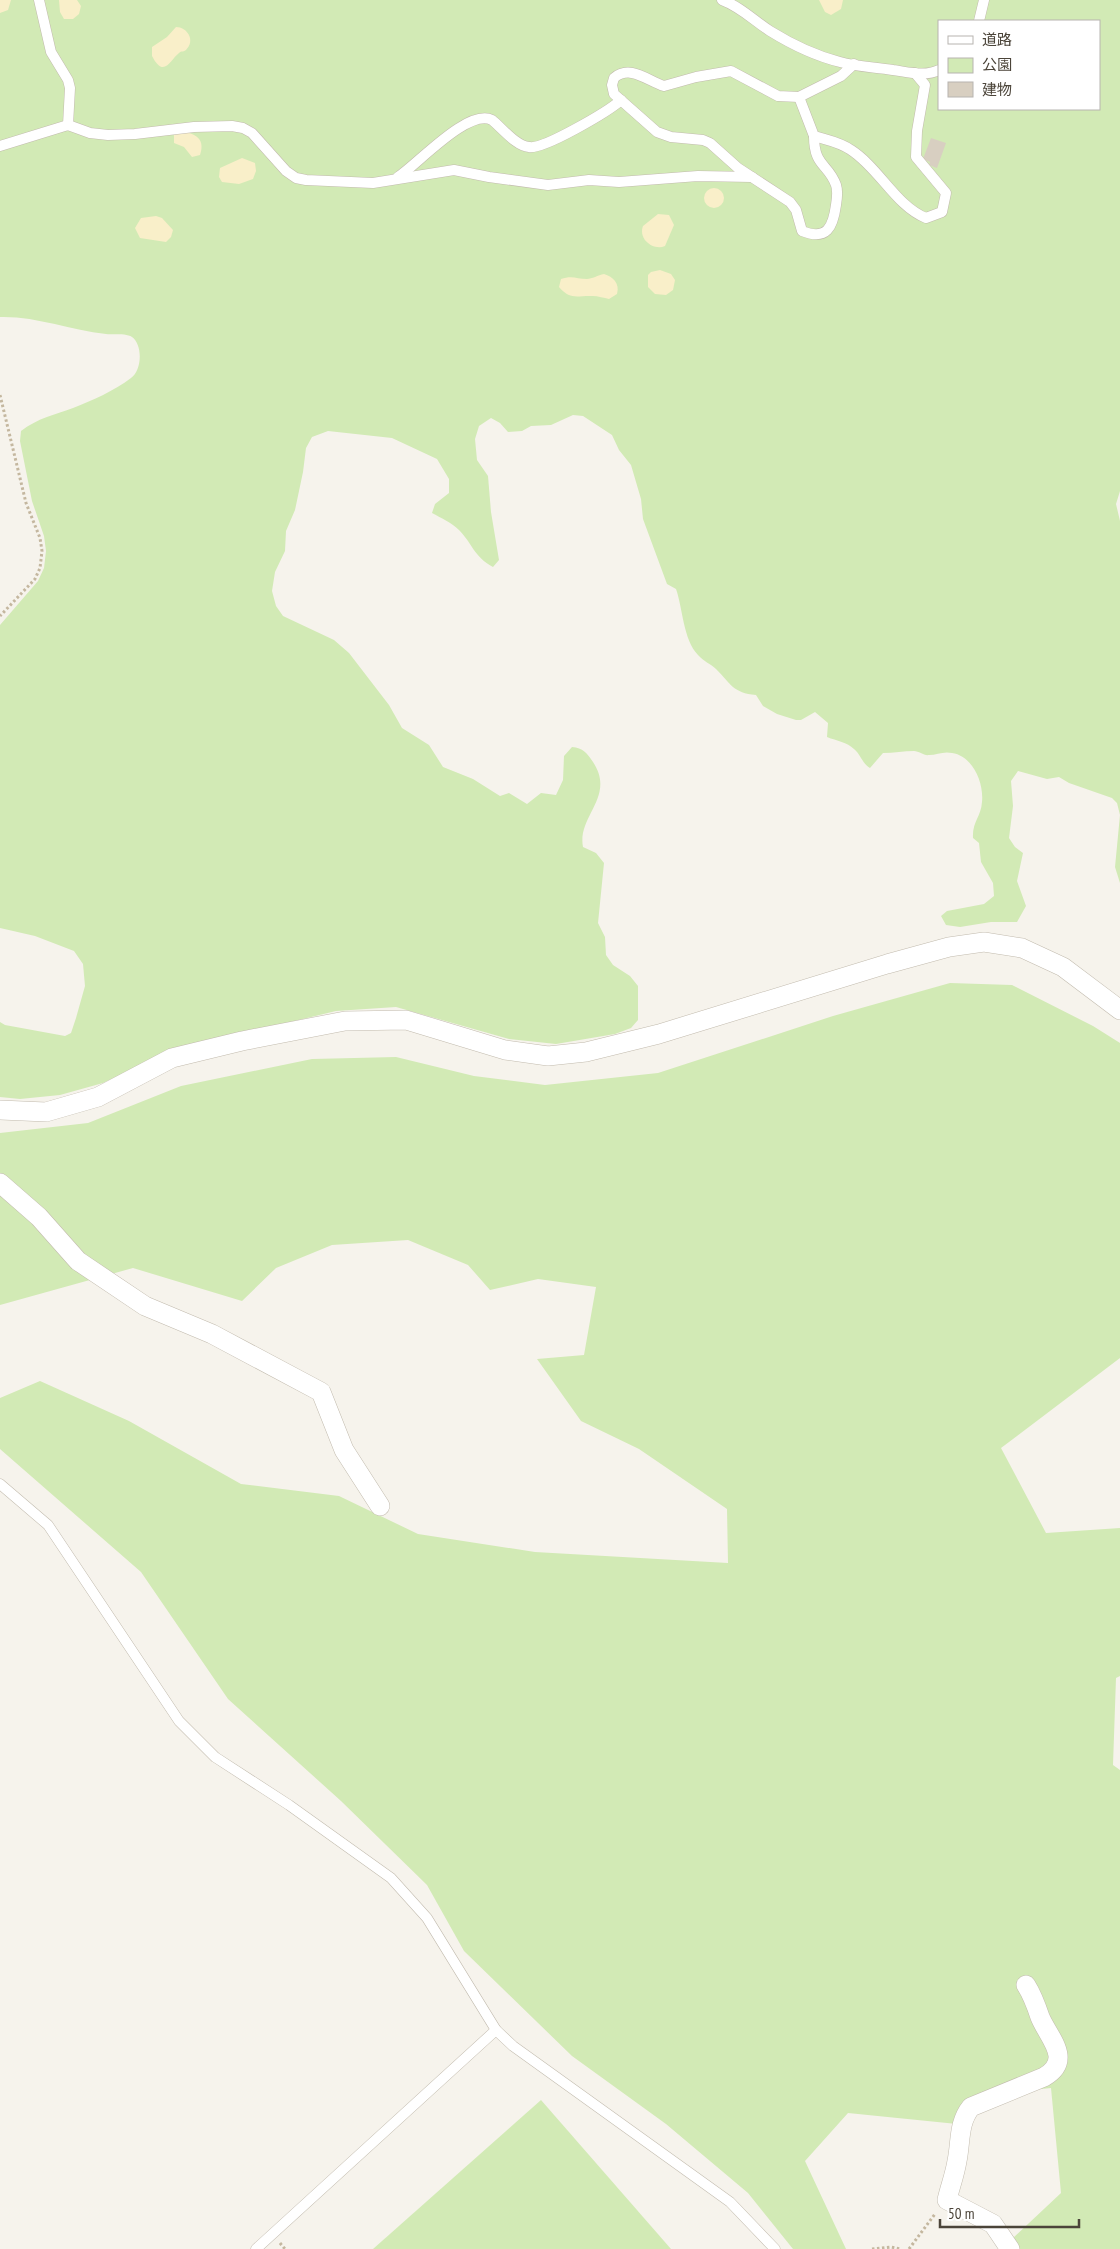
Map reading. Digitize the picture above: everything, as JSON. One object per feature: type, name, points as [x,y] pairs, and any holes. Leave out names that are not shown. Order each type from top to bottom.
[{"type":"street","points":[[0,1110],[46,1112],[98,1097],[172,1058],[242,1041],[345,1021],[406,1020],[505,1050],[548,1056],[586,1052],[659,1034],[886,964],[949,947],[984,942],[1022,948],[1063,968],[1120,1010]]},
{"type":"street","points":[[0,1183],[39,1217],[78,1261],[145,1306],[212,1334],[321,1392],[344,1450],[380,1506]]},
{"type":"street","points":[[1010,2249],[993,2224],[946,2200],[957,2162],[961,2129],[965,2115],[971,2108],[1044,2077],[1052,2072],[1056,2064],[1058,2054],[1055,2042],[1043,2022],[1034,1998],[1026,1985]]},
{"type":"lane","points":[[39,0],[51,52],[68,80],[70,88],[68,125]]},
{"type":"lane","points":[[722,0],[751,15],[770,31],[816,54],[842,63],[932,74],[938,71]]},
{"type":"lane","points":[[979,20],[984,0]]},
{"type":"lane","points":[[799,97],[814,136],[816,155],[836,185],[837,197],[833,224],[823,234],[812,235],[802,231],[796,210],[790,202],[703,140],[671,137],[657,132],[614,94],[612,85],[614,78],[627,72],[636,73],[664,86],[696,77],[731,71],[778,96],[799,97],[841,76],[854,64]]},
{"type":"lane","points":[[814,136],[839,143],[852,150],[878,174],[913,213],[926,218],[942,212],[946,193],[916,157],[917,131],[925,85],[915,72]]},
{"type":"lane","points":[[393,180],[411,169],[427,153],[459,128],[479,118],[487,117],[522,145],[530,148],[540,146],[565,134],[593,117],[610,110],[621,100]]},
{"type":"lane","points":[[0,146],[68,125],[90,133],[108,135],[135,134],[194,127],[243,128],[252,133],[286,171],[296,178],[373,183],[454,170],[548,185],[589,180],[619,182],[649,178],[752,176]]},
{"type":"lane","points":[[0,1484],[48,1525],[179,1721],[215,1757],[289,1805],[391,1878],[427,1918],[496,2030],[513,2046],[730,2202],[775,2249]]},
{"type":"lane","points":[[256,2249],[496,2030]]},
{"type":"path","points":[[0,395],[26,503],[40,538],[42,551],[40,568],[35,579],[0,616]]},
{"type":"path","points":[[909,2249],[933,2215],[938,2212]]},
{"type":"path","points":[[872,2249],[891,2247],[901,2249]]},
{"type":"green space","points":[[0,0],[1120,0],[1120,491],[1116,504],[1120,521],[1120,815],[1117,803],[1112,798],[1069,783],[1059,777],[1047,779],[1018,771],[1011,781],[1013,806],[1009,838],[1015,847],[1023,853],[1017,881],[1026,906],[1017,922],[991,922],[960,927],[946,925],[941,916],[947,911],[984,904],[994,896],[993,883],[981,862],[979,843],[973,838],[982,795],[976,771],[966,759],[959,755],[946,752],[927,755],[916,751],[883,753],[870,768],[851,747],[827,737],[828,723],[815,712],[801,720],[777,714],[763,706],[756,695],[737,690],[716,669],[700,657],[689,641],[676,589],[667,584],[643,519],[641,499],[631,465],[619,450],[612,435],[583,416],[573,415],[551,425],[531,426],[522,431],[508,432],[500,423],[491,418],[479,426],[475,439],[477,460],[488,476],[491,512],[499,560],[493,567],[482,559],[456,527],[432,513],[435,504],[449,493],[449,479],[437,459],[392,438],[328,431],[312,437],[306,448],[295,510],[286,531],[285,551],[275,572],[272,591],[276,606],[283,616],[334,640],[349,653],[389,705],[402,728],[429,745],[443,767],[473,779],[500,796],[509,793],[527,804],[541,793],[556,795],[563,780],[564,756],[572,747],[579,748],[587,754],[599,774],[600,786],[598,796],[585,826],[583,847],[596,853],[604,863],[598,923],[605,937],[606,955],[613,965],[630,976],[638,986],[638,1020],[631,1028],[615,1034],[556,1044],[509,1039],[396,1007],[336,1011],[170,1051],[103,1083],[60,1095],[20,1099],[0,1097],[0,1022],[5,1025],[65,1036],[71,1033],[85,986],[83,964],[74,951],[35,936],[0,928],[0,625],[38,581],[44,568],[46,551],[44,536],[32,501],[20,441],[21,431],[40,420],[88,402],[118,387],[135,374],[140,358],[136,341],[129,336],[93,332],[13,317],[0,317]]},
{"type":"green space","points":[[1120,815],[1120,883],[1115,867]]},
{"type":"green space","points":[[950,983],[1012,985],[1093,1026],[1120,1043],[1120,1358],[1001,1448],[1046,1533],[1120,1528],[1120,1676],[1116,1678],[1113,1765],[1120,1770],[1120,2249],[1020,2249],[1012,2239],[1061,2193],[1051,2088],[973,2096],[957,2124],[848,2113],[805,2161],[846,2249],[793,2249],[748,2193],[666,2124],[572,2056],[464,1951],[427,1885],[341,1801],[228,1699],[141,1572],[0,1449],[0,1398],[40,1381],[129,1421],[241,1484],[339,1496],[418,1534],[535,1552],[728,1563],[727,1509],[639,1449],[581,1421],[537,1359],[584,1355],[596,1287],[538,1279],[490,1290],[468,1265],[408,1240],[332,1245],[276,1268],[242,1301],[133,1268],[0,1305],[0,1133],[88,1123],[181,1086],[312,1059],[396,1057],[474,1076],[545,1085],[658,1073],[833,1016]]},
{"type":"green space","points":[[541,2100],[671,2249],[373,2249]]},
{"type":"sand","points":[[0,0],[11,0],[8,10],[0,13]]},
{"type":"sand","points":[[59,0],[77,0],[81,6],[79,14],[73,19],[64,19],[60,12]]},
{"type":"sand","points":[[819,0],[843,0],[841,9],[831,15],[825,12]]},
{"type":"sand","points":[[176,27],[187,32],[190,38],[189,46],[186,50],[179,53],[167,66],[160,66],[152,56],[152,47],[167,37]]},
{"type":"sand","points":[[184,132],[197,136],[202,146],[200,155],[192,157],[184,147],[174,143],[174,135]]},
{"type":"sand","points":[[242,158],[255,163],[256,171],[253,179],[239,184],[222,182],[219,177],[220,168]]},
{"type":"sand","points":[[714,188],[721,191],[724,198],[721,205],[714,208],[707,205],[704,198],[707,191]]},
{"type":"sand","points":[[658,214],[669,215],[674,225],[665,246],[656,247],[648,243],[642,231],[643,226]]},
{"type":"sand","points":[[156,216],[162,218],[173,230],[171,237],[166,242],[140,238],[135,228],[141,218]]},
{"type":"sand","points":[[660,270],[671,274],[675,280],[673,290],[666,295],[655,294],[648,287],[648,275],[651,272]]},
{"type":"sand","points":[[604,274],[613,279],[618,287],[617,294],[609,299],[595,296],[571,296],[559,287],[561,279],[571,277],[589,279]]},
{"type":"building","points":[[931,138],[946,143],[937,168],[929,165],[930,162],[923,159]]}]
